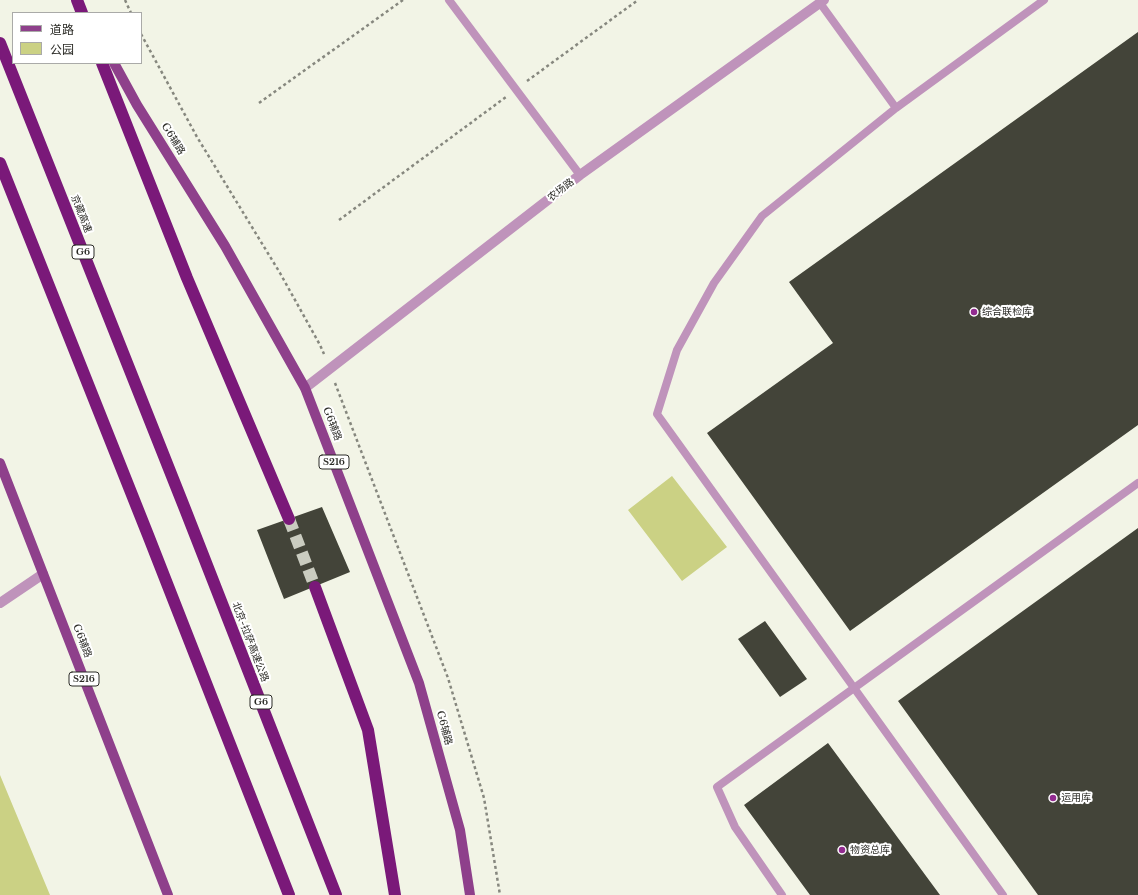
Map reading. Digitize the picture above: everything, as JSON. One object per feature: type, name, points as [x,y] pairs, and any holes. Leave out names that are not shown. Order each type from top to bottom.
[{"type":"highway","points":[[77,0],[82,12]]},
{"type":"highway","name":"京藏高速","points":[[0,43],[185,509]]},
{"type":"highway","points":[[102,64],[187,278],[289,519]]},
{"type":"highway","points":[[0,163],[289,895]]},
{"type":"highway","name":"北京-拉萨高速公路","points":[[185,509],[336,895]]},
{"type":"highway","points":[[315,587],[368,730],[395,895]]},
{"type":"main road","points":[[81,0],[87,12]]},
{"type":"main road","name":"G6辅路","points":[[115,64],[137,104],[225,246],[305,388],[419,683],[460,830],[470,895]]},
{"type":"main road","name":"G6辅路","points":[[0,463],[168,895]]},
{"type":"street","name":"农场路","points":[[305,388],[580,175],[822,1]]},
{"type":"street","points":[[0,603],[43,574]]},
{"type":"lane","points":[[450,0],[580,175]]},
{"type":"lane","points":[[1003,895],[657,414],[678,350],[699,310],[714,282],[762,216],[896,108],[1044,0]]},
{"type":"lane","points":[[822,1],[896,108]]},
{"type":"lane","points":[[782,895],[735,827],[717,787],[1138,483]]},
{"type":"path","points":[[125,0],[131,12]]},
{"type":"path","points":[[259,103],[403,0]]},
{"type":"path","points":[[339,220],[638,0]]},
{"type":"green space","points":[[672,476],[727,547],[682,581],[628,510]]},
{"type":"green space","points":[[0,775],[50,895],[0,895]]},
{"type":"building","name":"综合联检库","points":[[1138,32],[1138,425],[850,631],[707,433],[833,343],[789,282]]},
{"type":"building","points":[[322,507],[350,572],[284,599],[257,530]]},
{"type":"building","name":"运用库","points":[[1138,528],[1138,895],[1038,895],[898,701]]},
{"type":"building","points":[[765,621],[807,679],[780,697],[738,639]]},
{"type":"building","name":"物资总库","points":[[828,743],[940,895],[810,895],[744,805]]},
{"type":"tunnel","points":[[289,519],[315,587]]},
{"type":"place","name":"综合联检库","points":[[974,312]]},
{"type":"place","name":"运用库","points":[[1053,798]]},
{"type":"place","name":"物资总库","points":[[842,850]]}]
